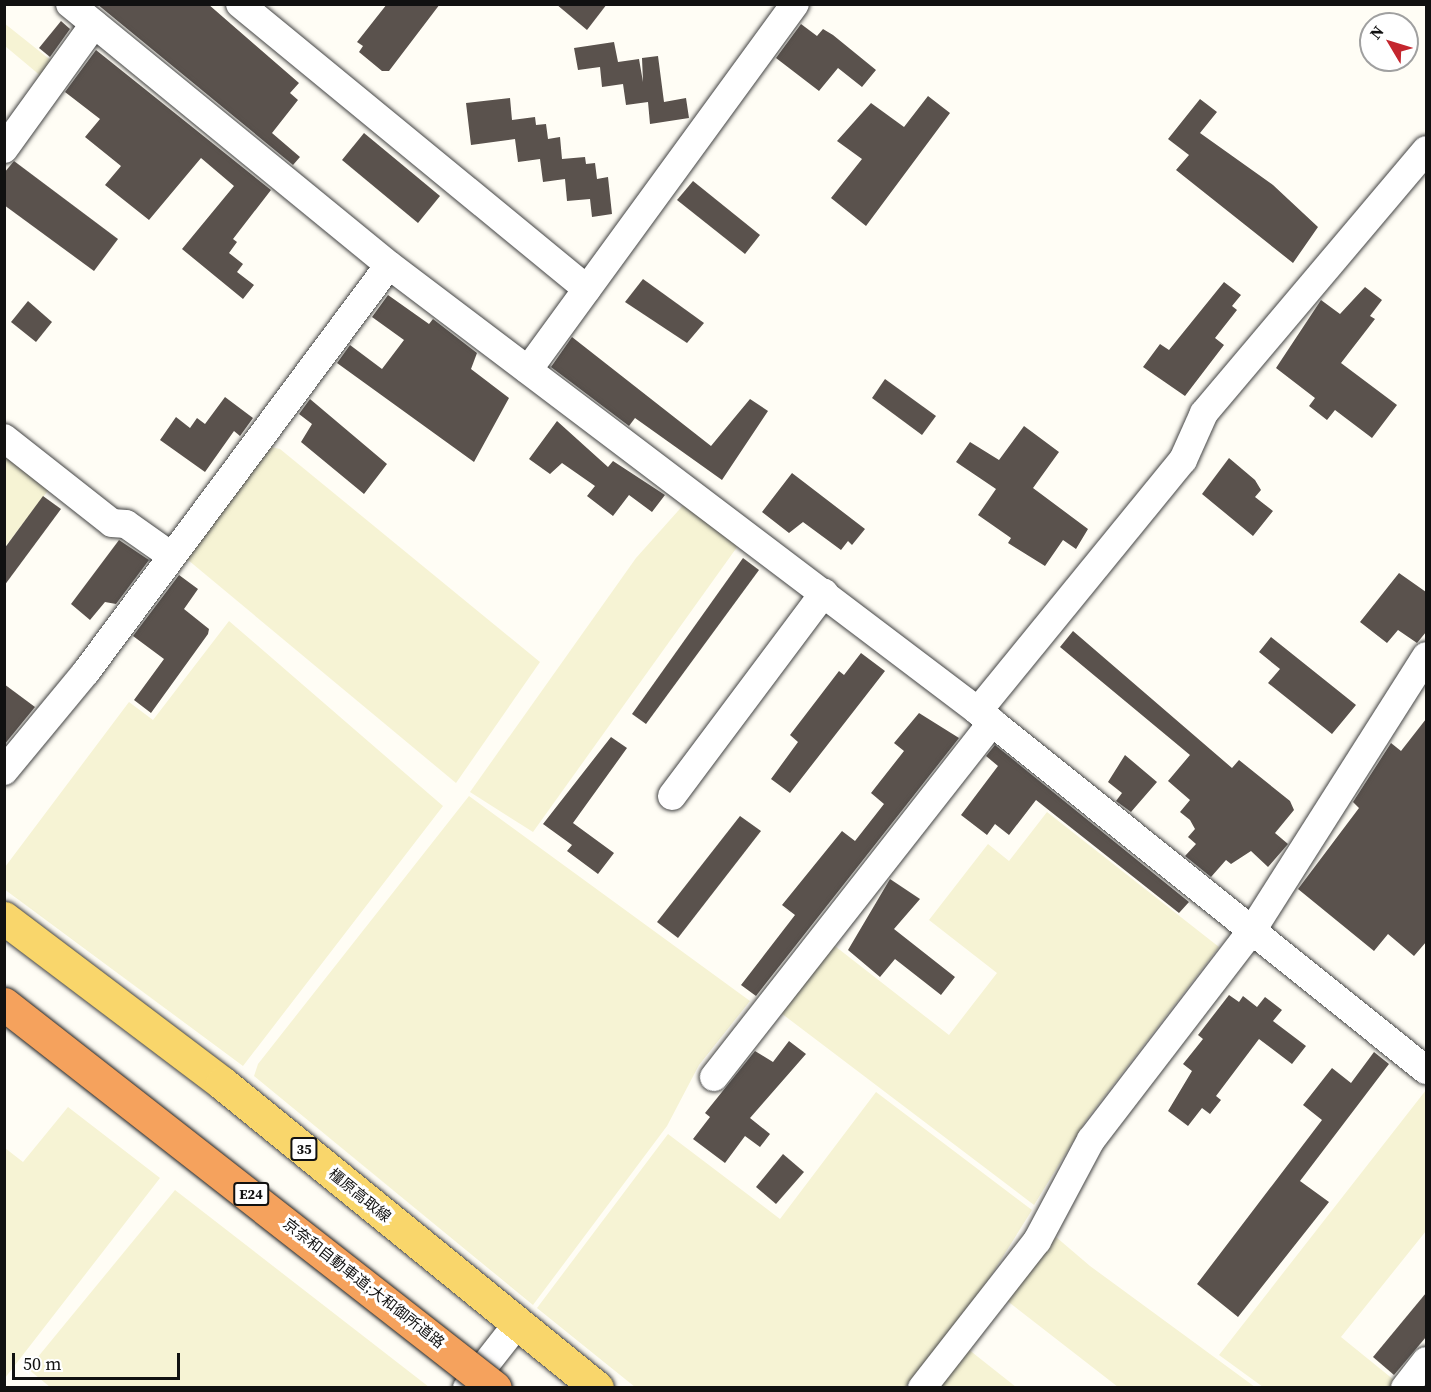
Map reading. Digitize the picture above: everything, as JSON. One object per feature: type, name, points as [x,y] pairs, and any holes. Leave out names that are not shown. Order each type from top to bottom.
[{"type":"highway","name":"京奈和自動車道;大和御所道路","points":[[4,1004],[495,1388]]},
{"type":"main road","name":"橿原高取線","points":[[4,918],[222,1083],[597,1388]]},
{"type":"street","points":[[70,4],[389,265],[985,716],[1253,928],[1426,1070]]},
{"type":"street","points":[[528,370],[586,289],[659,174],[795,4]]},
{"type":"street","points":[[259,11],[586,289]]},
{"type":"street","points":[[4,149],[94,24]]},
{"type":"street","points":[[714,1077],[985,716],[1183,460],[1204,413],[1426,150]]},
{"type":"street","points":[[4,771],[389,265]]},
{"type":"street","points":[[4,438],[112,523],[126,524],[170,555]]},
{"type":"street","points":[[672,796],[824,593]]},
{"type":"street","points":[[922,1388],[1037,1241],[1090,1140],[1253,928],[1426,656]]},
{"type":"street","points":[[467,1388],[518,1323]]},
{"type":"street","points":[[1406,1388],[1426,1361]]},
{"type":"shaded area","points":[[4,23],[53,62],[42,77],[5,46]]},
{"type":"shaded area","points":[[262,445],[280,449],[540,662],[456,783],[182,555]]},
{"type":"shaded area","points":[[5,451],[50,488],[5,547]]},
{"type":"shaded area","points":[[686,502],[740,543],[533,832],[470,792],[636,558]]},
{"type":"shaded area","points":[[229,621],[443,806],[243,1066],[4,889],[5,867],[129,702],[153,720]]},
{"type":"shaded area","points":[[469,796],[750,1001],[699,1065],[667,1126],[533,1305],[254,1076],[258,1064]]},
{"type":"shaded area","points":[[1047,812],[1219,947],[1087,1119],[1034,1205],[777,1010],[831,943],[949,1035],[997,973],[929,920],[988,844],[1009,861]]},
{"type":"shaded area","points":[[1426,1090],[1426,1231],[1341,1337],[1394,1380],[1395,1388],[1263,1387],[1219,1355]]},
{"type":"shaded area","points":[[876,1092],[1032,1210],[987,1282],[905,1387],[635,1387],[537,1308],[668,1134],[780,1219]]},
{"type":"shaded area","points":[[68,1107],[160,1178],[5,1378],[5,1148],[23,1162]]},
{"type":"shaded area","points":[[175,1190],[429,1387],[50,1387],[28,1369]]},
{"type":"shaded area","points":[[1056,1237],[1090,1266],[1255,1387],[1118,1387],[1006,1300]]},
{"type":"shaded area","points":[[968,1349],[1016,1387],[938,1388]]},
{"type":"building","points":[[97,4],[208,4],[299,83],[290,93],[298,100],[272,133],[300,157],[293,165]]},
{"type":"building","points":[[387,4],[440,4],[389,71],[382,71],[359,52],[363,46],[357,42]]},
{"type":"building","points":[[556,4],[607,4],[587,30]]},
{"type":"building","points":[[61,21],[70,29],[50,57],[39,48]]},
{"type":"building","points":[[801,24],[817,36],[823,29],[833,35],[876,70],[862,87],[838,68],[819,91],[776,58]]},
{"type":"building","points":[[614,42],[618,62],[639,59],[643,82],[642,58],[658,56],[664,102],[686,98],[689,118],[650,124],[648,102],[626,105],[623,84],[602,87],[600,67],[578,70],[574,48]]},
{"type":"building","points":[[96,50],[271,190],[233,239],[237,242],[229,253],[243,264],[237,272],[254,285],[243,299],[182,249],[234,186],[201,158],[149,220],[105,185],[121,166],[85,137],[100,119],[65,92]]},
{"type":"building","points":[[928,96],[950,113],[866,226],[831,198],[862,159],[837,141],[871,103],[904,127]]},
{"type":"building","points":[[510,98],[512,120],[535,117],[536,125],[546,124],[548,139],[560,137],[562,159],[585,157],[586,164],[595,163],[597,179],[608,177],[612,214],[592,217],[590,199],[567,201],[565,179],[543,182],[540,159],[518,162],[515,139],[471,145],[466,103]]},
{"type":"building","points":[[1200,99],[1217,112],[1200,133],[1273,185],[1318,227],[1293,263],[1176,170],[1189,155],[1168,139]]},
{"type":"building","points":[[364,133],[440,196],[418,223],[342,160]]},
{"type":"building","points":[[14,161],[118,239],[94,271],[4,205],[4,173]]},
{"type":"building","points":[[693,181],[760,235],[745,254],[677,200]]},
{"type":"building","points":[[643,279],[704,323],[687,343],[625,302]]},
{"type":"building","points":[[1224,282],[1241,295],[1232,306],[1237,310],[1215,338],[1224,345],[1185,396],[1143,367],[1160,344],[1169,350]]},
{"type":"building","points":[[1365,287],[1382,300],[1370,316],[1375,319],[1341,363],[1397,405],[1372,438],[1335,410],[1327,420],[1309,406],[1315,398],[1276,368],[1321,300],[1340,314]]},
{"type":"building","points":[[388,295],[429,324],[433,319],[477,353],[471,369],[509,398],[474,462],[337,363],[350,345],[382,369],[404,340],[372,317]]},
{"type":"building","points":[[28,301],[52,322],[36,342],[11,322]]},
{"type":"building","points":[[572,337],[711,446],[750,399],[768,411],[722,480],[635,418],[629,426],[551,367]]},
{"type":"building","points":[[885,379],[936,416],[922,435],[872,398]]},
{"type":"building","points":[[225,397],[253,418],[240,436],[234,431],[205,472],[160,440],[176,417],[190,428],[197,418],[205,424]]},
{"type":"building","points":[[310,399],[387,464],[364,494],[301,442],[312,424],[299,414]]},
{"type":"building","points":[[557,421],[608,467],[613,461],[665,495],[652,512],[629,495],[613,516],[587,496],[595,486],[562,463],[550,474],[529,459]]},
{"type":"building","points":[[1024,426],[1059,452],[1033,488],[1088,529],[1076,549],[1063,540],[1045,566],[1008,543],[1011,538],[978,515],[996,489],[956,462],[970,442],[999,460]]},
{"type":"building","points":[[1229,458],[1255,480],[1261,490],[1255,497],[1273,511],[1253,536],[1202,494]]},
{"type":"building","points":[[792,473],[865,529],[852,545],[848,541],[841,550],[803,522],[789,533],[762,512]]},
{"type":"building","points":[[43,496],[61,509],[4,586],[4,549]]},
{"type":"building","points":[[119,540],[149,560],[116,604],[105,602],[90,620],[71,604]]},
{"type":"building","points":[[743,558],[759,570],[646,724],[632,714]]},
{"type":"building","points":[[1399,573],[1426,592],[1426,632],[1417,643],[1398,630],[1387,643],[1360,622]]},
{"type":"building","points":[[179,575],[198,589],[184,609],[209,629],[208,634],[151,713],[134,700],[164,659],[133,636]]},
{"type":"building","points":[[1073,631],[1232,768],[1239,760],[1290,801],[1294,810],[1275,833],[1288,844],[1268,867],[1251,851],[1231,864],[1226,860],[1211,877],[1185,856],[1196,844],[1188,837],[1195,829],[1190,820],[1180,812],[1190,800],[1168,781],[1190,755],[1060,647]]},
{"type":"building","points":[[1271,637],[1356,705],[1332,734],[1268,683],[1280,669],[1259,652]]},
{"type":"building","points":[[861,653],[885,671],[790,793],[771,779],[798,742],[790,735],[839,671],[844,675]]},
{"type":"building","points":[[4,684],[35,707],[4,745]]},
{"type":"building","points":[[919,713],[959,738],[756,996],[741,985],[795,915],[782,905],[842,831],[855,841],[884,804],[871,793],[904,751],[894,743]]},
{"type":"building","points":[[1426,719],[1426,942],[1414,956],[1388,934],[1374,951],[1298,889],[1359,808],[1353,802],[1391,743],[1401,751]]},
{"type":"building","points":[[611,737],[627,748],[573,823],[614,853],[598,874],[567,851],[572,845],[543,824]]},
{"type":"building","points":[[995,745],[1189,902],[1179,913],[1036,800],[1009,835],[995,824],[987,835],[961,815],[998,766],[986,756]]},
{"type":"building","points":[[1125,755],[1157,782],[1131,812],[1116,801],[1122,793],[1108,782]]},
{"type":"building","points":[[740,816],[761,831],[678,938],[657,922]]},
{"type":"building","points":[[890,879],[920,899],[894,929],[955,977],[941,995],[895,959],[880,977],[848,950]]},
{"type":"building","points":[[1229,995],[1239,1002],[1243,996],[1257,1007],[1265,997],[1282,1010],[1273,1021],[1306,1046],[1292,1064],[1259,1039],[1216,1096],[1221,1100],[1210,1114],[1202,1108],[1188,1126],[1168,1111],[1192,1071],[1183,1064],[1203,1039],[1198,1035]]},
{"type":"building","points":[[789,1041],[806,1054],[750,1118],[770,1134],[760,1147],[745,1136],[725,1163],[693,1139],[710,1117],[705,1113],[755,1051],[773,1062]]},
{"type":"building","points":[[1374,1052],[1389,1064],[1300,1181],[1329,1202],[1238,1317],[1197,1284],[1322,1120],[1303,1105],[1332,1068],[1351,1083]]},
{"type":"building","points":[[783,1154],[804,1172],[776,1204],[756,1187]]},
{"type":"building","points":[[1426,1293],[1426,1337],[1394,1375],[1373,1357]]}]
